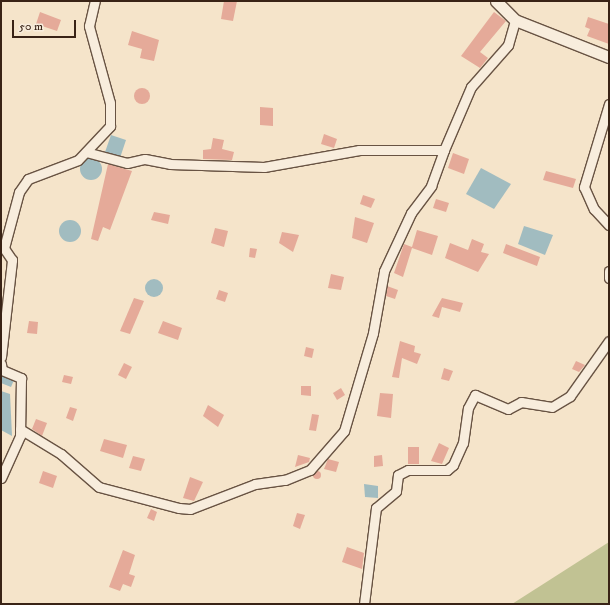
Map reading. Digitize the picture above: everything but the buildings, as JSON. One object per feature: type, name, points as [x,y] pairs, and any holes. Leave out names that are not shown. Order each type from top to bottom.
[{"type":"street","points":[[1,357],[12,260],[4,248],[19,192],[28,179],[78,160],[110,126],[110,103],[89,26],[95,1]]},
{"type":"street","points":[[496,1],[515,20],[609,57]]},
{"type":"street","points":[[20,429],[61,454],[99,487],[179,508],[190,509],[255,484],[285,480],[310,470],[344,431],[373,333],[384,271],[411,213],[432,186],[444,150],[471,87],[508,45],[515,20]]},
{"type":"street","points":[[609,104],[584,187],[594,209],[609,225]]},
{"type":"street","points":[[86,152],[126,163],[146,159],[170,164],[264,167],[359,150],[444,150]]},
{"type":"street","points":[[609,271],[609,278]]},
{"type":"street","points":[[364,604],[376,508],[396,491],[398,475],[408,470],[447,470],[453,464],[463,443],[468,408],[475,395],[508,410],[521,402],[552,407],[570,396],[609,341]]},
{"type":"street","points":[[1,364],[2,370],[21,378],[18,396],[20,429],[1,478]]},
{"type":"green space","points":[[609,542],[609,604],[512,604]]},
{"type":"water","points":[[111,135],[126,140],[120,158],[104,155]]},
{"type":"water","points":[[91,158],[99,161],[102,169],[99,177],[91,180],[83,177],[80,169],[83,161]]},
{"type":"water","points":[[481,168],[511,184],[494,209],[466,194]]},
{"type":"water","points":[[70,220],[78,223],[81,231],[78,239],[70,242],[62,239],[59,231],[62,223]]},
{"type":"water","points":[[524,226],[553,235],[545,255],[518,244]]},
{"type":"water","points":[[154,279],[160,282],[163,288],[160,294],[154,297],[148,294],[145,288],[148,282]]},
{"type":"water","points":[[1,376],[14,380],[11,387],[1,383]]},
{"type":"water","points":[[1,391],[10,394],[12,436],[1,430]]},
{"type":"water","points":[[364,484],[378,486],[378,498],[365,497]]}]
